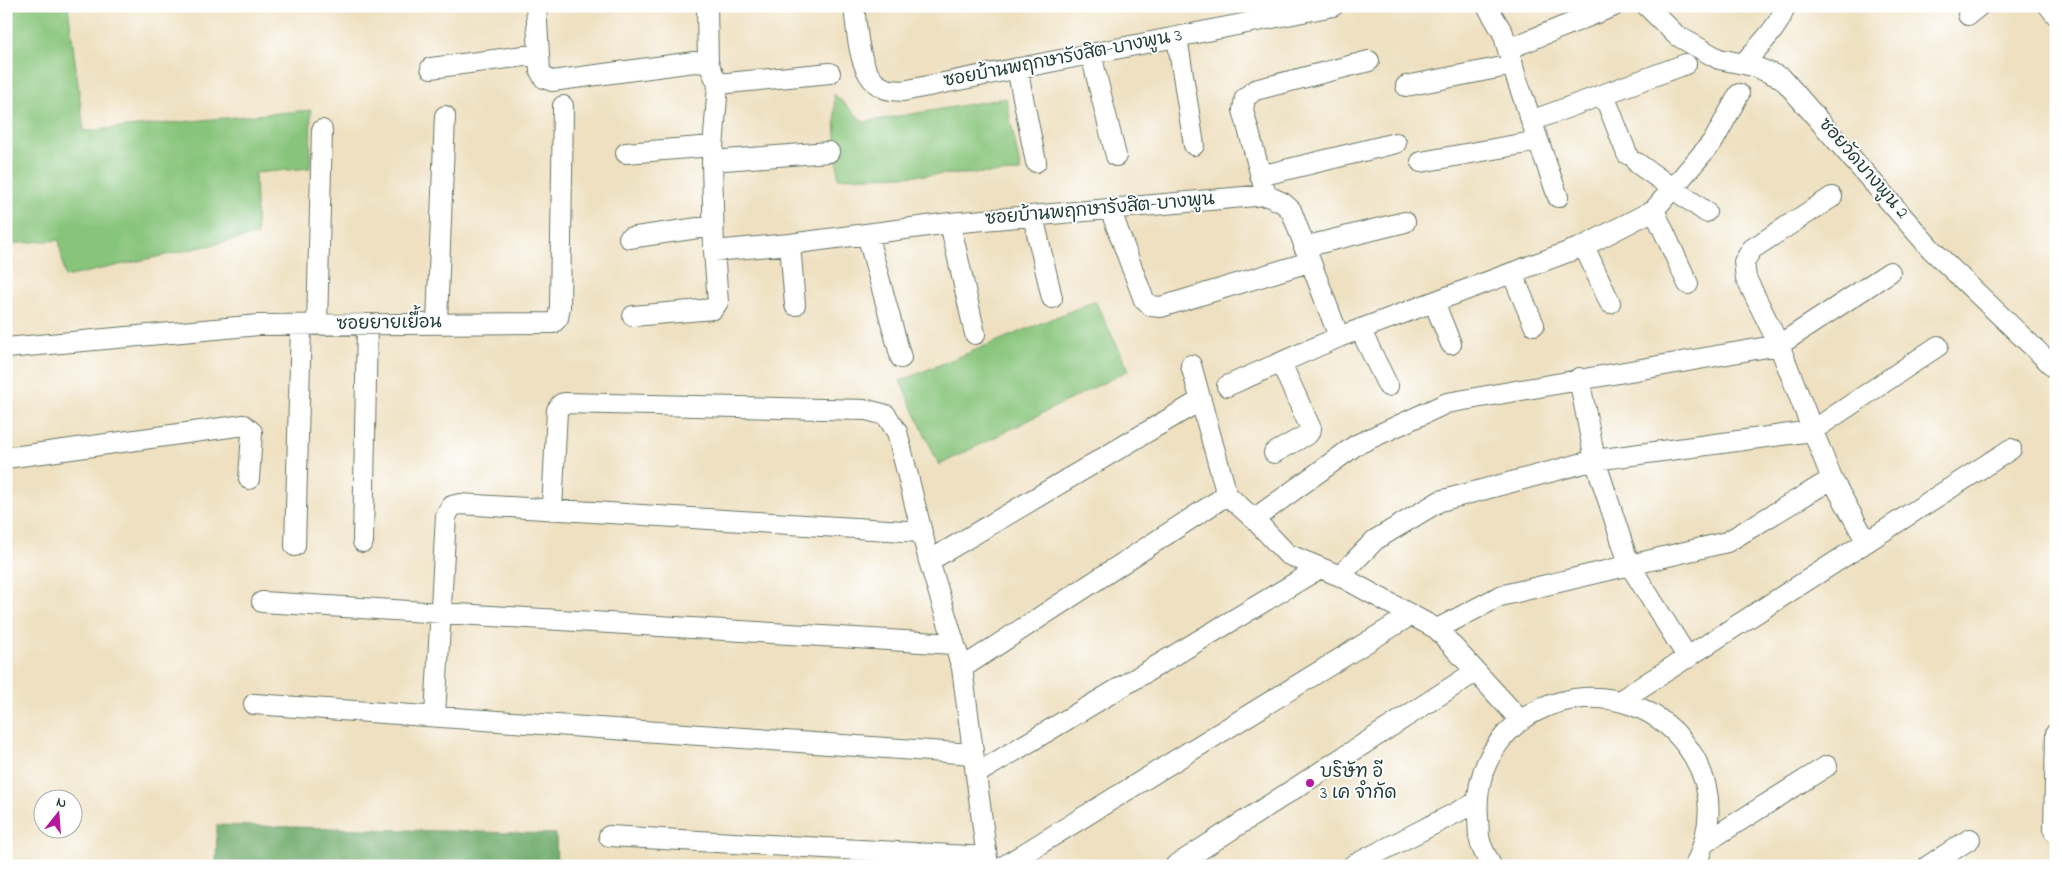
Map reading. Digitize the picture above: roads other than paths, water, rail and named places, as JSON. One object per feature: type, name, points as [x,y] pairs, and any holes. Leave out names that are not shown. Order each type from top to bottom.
[{"type":"street","points":[[536,6],[540,70],[544,78],[552,80],[694,62],[708,63]]},
{"type":"street","points":[[632,316],[713,309],[718,302],[712,226],[713,154],[718,84],[708,63],[707,6]]},
{"type":"street","name":"ซอยบ้านพฤกษารังสิต-บางพูน 3","points":[[854,6],[858,39],[870,79],[884,89],[903,91],[1332,6]]},
{"type":"street","points":[[1487,6],[1503,33],[1531,122],[1558,197]]},
{"type":"street","points":[[1406,86],[1510,57],[1614,6]]},
{"type":"street","name":"ซอยวัดบางพูน 2","points":[[1647,6],[1676,35],[1719,58],[1743,64],[1782,78],[1931,249],[2056,369]]},
{"type":"street","points":[[2049,6],[2056,16]]},
{"type":"street","points":[[1743,64],[1763,42],[1784,9]]},
{"type":"street","points":[[1177,37],[1194,145]]},
{"type":"street","points":[[432,68],[539,54]]},
{"type":"street","points":[[1091,54],[1116,156]]},
{"type":"street","points":[[1339,337],[1291,210],[1263,186],[1243,110],[1245,98],[1256,90],[1369,61]]},
{"type":"street","points":[[1531,122],[1686,64]]},
{"type":"street","points":[[1017,68],[1036,162]]},
{"type":"street","points":[[718,84],[830,73]]},
{"type":"street","points":[[1227,386],[1339,337],[1584,246],[1654,210],[1714,140],[1739,94]]},
{"type":"street","points":[[1604,95],[1632,159],[1706,212]]},
{"type":"street","name":"ซอยยายเยื้อน","points":[[6,348],[259,324],[309,326],[437,322],[554,323],[558,318],[564,106]]},
{"type":"street","points":[[437,322],[445,116]]},
{"type":"street","points":[[295,546],[322,130]]},
{"type":"street","points":[[1421,162],[1538,141]]},
{"type":"street","name":"ซอยบ้านพฤกษารังสิต-บางพูน","points":[[714,251],[790,244],[950,223],[1110,209],[1263,186],[1396,143]]},
{"type":"street","points":[[626,153],[830,152]]},
{"type":"street","points":[[1832,197],[1752,249],[1744,262],[1746,278],[1779,345],[1832,479],[1866,541]]},
{"type":"street","points":[[1110,209],[1144,300],[1151,306],[1161,308],[1405,222]]},
{"type":"street","points":[[1654,210],[1688,284]]},
{"type":"street","points":[[1033,216],[1052,298]]},
{"type":"street","points":[[950,223],[975,334]]},
{"type":"street","points":[[629,238],[712,226]]},
{"type":"street","points":[[867,234],[901,358]]},
{"type":"street","points":[[790,244],[795,305]]},
{"type":"street","points":[[1584,246],[1610,303]]},
{"type":"street","points":[[1254,519],[1356,445],[1447,402],[1779,345],[1890,272]]},
{"type":"street","points":[[1512,273],[1534,326]]},
{"type":"street","points":[[1434,302],[1452,344]]},
{"type":"street","points":[[363,542],[367,324]]},
{"type":"street","points":[[1360,329],[1388,386]]},
{"type":"street","points":[[1340,576],[1375,540],[1440,501],[1595,460],[1812,432],[1938,346]]},
{"type":"street","points":[[1274,453],[1308,434],[1311,429],[1281,363]]},
{"type":"street","points":[[1191,365],[1227,495],[1254,519],[1288,554],[1340,576],[1436,629],[1521,721]]},
{"type":"street","points":[[1579,378],[1595,460],[1629,564],[1688,658]]},
{"type":"street","points":[[929,561],[1201,400]]},
{"type":"street","points":[[552,510],[557,410],[561,404],[867,410],[886,415],[897,432],[921,532],[962,668],[976,774],[993,863]]},
{"type":"street","points":[[6,458],[244,425],[252,432],[249,479]]},
{"type":"street","points":[[1621,700],[2011,449]]},
{"type":"street","points":[[1436,629],[1500,596],[1726,542],[1832,479]]},
{"type":"street","points":[[962,668],[1227,495]]},
{"type":"street","points":[[435,716],[446,516],[452,506],[460,504],[921,532]]},
{"type":"street","points":[[976,774],[1320,568]]},
{"type":"street","points":[[262,602],[954,644]]},
{"type":"street","points":[[609,836],[993,863],[1410,615]]},
{"type":"street","points":[[1175,866],[1476,672]]},
{"type":"street","points":[[1491,866],[1480,841],[1477,802],[1484,771],[1499,743],[1521,721],[1552,704],[1586,696],[1621,700],[1654,714],[1682,738],[1701,770],[1709,806],[1706,842],[1695,866]]},
{"type":"street","points":[[254,704],[973,754]]},
{"type":"street","points":[[2054,831],[2056,733]]},
{"type":"street","points":[[1706,842],[1827,766]]},
{"type":"street","points":[[1352,866],[1477,802]]},
{"type":"street","points":[[1928,866],[1970,839]]},
{"type":"place","name":"บริษัท อี 3 เค จำกัด","points":[[1310,783]]}]
